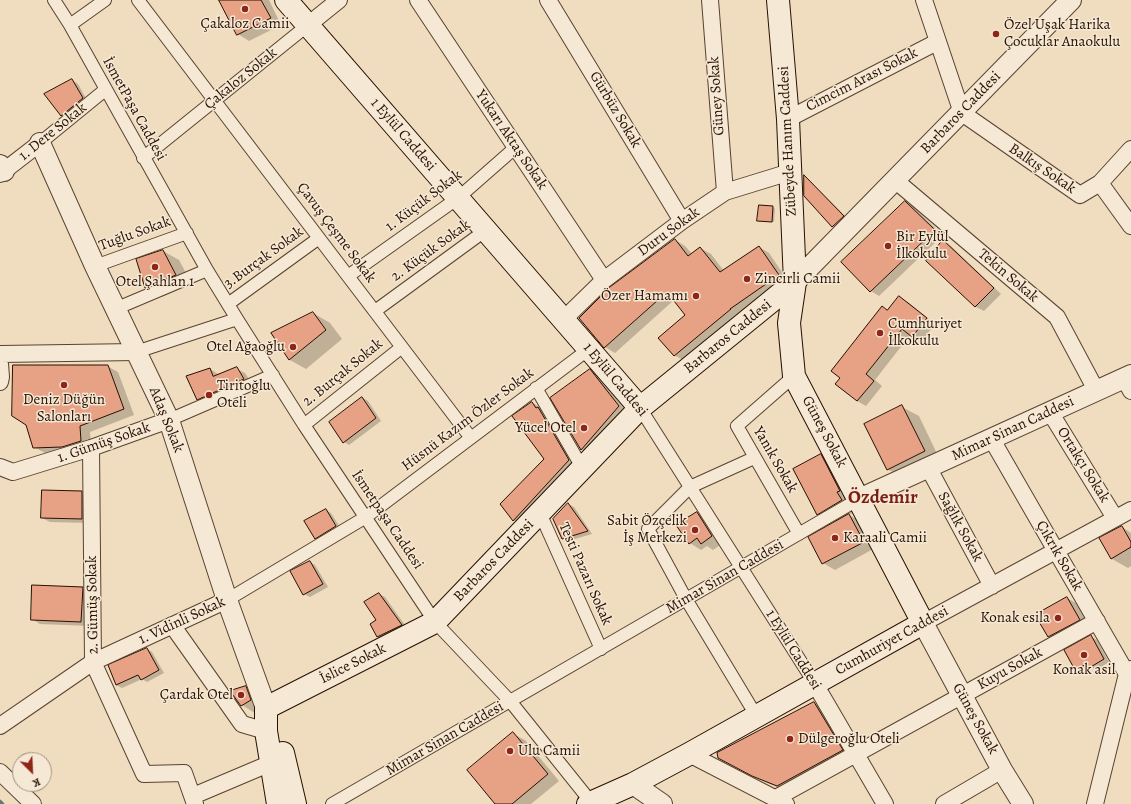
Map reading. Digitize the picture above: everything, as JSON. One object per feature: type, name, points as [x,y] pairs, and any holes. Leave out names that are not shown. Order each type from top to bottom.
[{"type":"main road","name":"1 Eylül Caddesi","points":[[286,0],[640,408]]},
{"type":"main road","name":"Zübeyde Hanım Caddesi","points":[[778,0],[788,119],[796,282]]},
{"type":"main road","name":"Güneş Sokak","points":[[796,282],[789,323],[794,376],[923,623]]},
{"type":"main road","name":"Barbaros Caddesi","points":[[435,622],[640,408],[796,282]]},
{"type":"main road","name":"İslice Sokak","points":[[269,706],[435,622]]},
{"type":"main road","name":"Cumhuriyet Caddesi","points":[[590,803],[634,784],[923,623]]},
{"type":"main road","points":[[269,706],[266,731],[278,804]]},
{"type":"main road","points":[[269,706],[295,804]]},
{"type":"street","name":"İsmetPaşa Caddesi","points":[[54,0],[70,25],[186,233]]},
{"type":"street","points":[[70,25],[105,0]]},
{"type":"street","name":"Çavuş Çeşme Sokak","points":[[138,0],[471,438]]},
{"type":"street","name":"Çakaloz Sokak","points":[[143,158],[339,0]]},
{"type":"street","name":"Yukarı Aktaş Sokak","points":[[418,0],[604,280]]},
{"type":"street","name":"Gürbüz Sokak","points":[[548,0],[682,221]]},
{"type":"street","name":"Güney Sokak","points":[[710,0],[724,192]]},
{"type":"street","points":[[924,0],[962,113]]},
{"type":"street","name":"Barbaros Caddesi","points":[[796,282],[1071,0]]},
{"type":"street","name":"Cimcim Arası Sokak","points":[[788,119],[937,42]]},
{"type":"street","name":"1. Dere Sokak","points":[[1,170],[40,143],[105,90]]},
{"type":"street","name":"Balkış Sokak","points":[[962,113],[1080,195],[1100,183],[1131,226]]},
{"type":"street","name":"Adaş Sokak","points":[[40,143],[115,309],[169,420],[227,600],[269,706]]},
{"type":"street","name":"1. Küçük Sokak","points":[[348,276],[458,198],[516,147]]},
{"type":"street","points":[[1100,183],[1131,149]]},
{"type":"street","name":"Duru Sokak","points":[[563,320],[604,280],[682,221],[724,192],[790,172]]},
{"type":"street","name":"Tekin Sokak","points":[[896,181],[1057,317],[1096,390]]},
{"type":"street","name":"2. Küçük Sokak","points":[[375,312],[486,230]]},
{"type":"street","name":"Tuğlu Sokak","points":[[95,266],[186,233]]},
{"type":"street","name":"İsmetpaşa Caddesi","points":[[186,233],[237,319],[304,425],[435,622],[510,701],[590,803]]},
{"type":"street","name":"3.Burçak Sokak","points":[[228,304],[319,238]]},
{"type":"street","points":[[115,309],[207,270]]},
{"type":"street","points":[[0,354],[136,352],[237,319]]},
{"type":"street","name":"2. Burçak Sokak","points":[[304,425],[402,347]]},
{"type":"street","name":"Hüsnü Kazım Özler Sokak","points":[[366,517],[589,349]]},
{"type":"street","points":[[0,364],[2,377],[0,382]]},
{"type":"street","name":"1. Gümüş Sokak","points":[[0,467],[13,472],[91,448],[169,420],[272,375]]},
{"type":"street","name":"Yanık Sokak","points":[[794,376],[737,426],[799,534]]},
{"type":"street","name":"Mimar Sinan Caddesi","points":[[332,804],[859,499],[1096,390],[1129,381]]},
{"type":"street","points":[[536,388],[583,469]]},
{"type":"street","name":"1 Eylül Caddesi","points":[[640,408],[815,684],[884,804]]},
{"type":"street","name":"Ortakçı Sokak","points":[[1050,412],[1115,518]]},
{"type":"street","name":"Çıkrık Sokak","points":[[991,438],[1096,621],[1129,671]]},
{"type":"street","name":"2. Gümüş Sokak","points":[[91,448],[93,662],[144,774],[184,773],[194,800]]},
{"type":"street","points":[[754,458],[690,487],[648,529],[686,599],[757,716]]},
{"type":"street","name":"Sağlık Sokak","points":[[928,468],[992,586]]},
{"type":"street","name":"Cumhuriyet Caddesi","points":[[923,623],[1131,510]]},
{"type":"street","name":"Testi Pazarı Sokak","points":[[540,513],[601,649]]},
{"type":"street","name":"1. Vidinli Sokak","points":[[0,726],[93,662],[227,600],[366,517]]},
{"type":"street","name":"Kuyu Sokak","points":[[781,801],[856,754],[1096,621]]},
{"type":"street","name":"Güneş Sokak","points":[[923,623],[961,696],[1002,770],[1023,804]]},
{"type":"street","points":[[172,625],[242,724],[266,731]]},
{"type":"street","points":[[1096,804],[1129,671]]},
{"type":"street","points":[[689,754],[781,801]]},
{"type":"street","points":[[194,800],[271,763]]},
{"type":"street","points":[[946,804],[1002,770]]},
{"type":"street","points":[[0,772],[33,804]]},
{"type":"street","points":[[634,784],[645,804]]},
{"type":"street","points":[[634,784],[662,804]]},
{"type":"building","name":"Çakaloz Camii","points":[[219,0],[261,0],[271,18],[237,35]]},
{"type":"building","points":[[72,79],[83,98],[61,116],[44,94]]},
{"type":"building","points":[[804,175],[844,216],[832,227],[804,196]]},
{"type":"building","name":"Bir Eylül İlkokulu","points":[[905,201],[935,230],[870,292],[841,262]]},
{"type":"building","points":[[759,205],[773,206],[772,222],[757,221]]},
{"type":"building","points":[[675,239],[688,256],[700,247],[720,272],[759,246],[779,275],[730,309],[674,356],[658,338],[685,315],[667,292],[604,348],[579,318],[610,287]]},
{"type":"building","name":"Bir Eylül İlkokulu","points":[[943,240],[994,288],[975,307],[926,261]]},
{"type":"building","name":"Otel Şahlan 1","points":[[163,250],[176,275],[145,288],[136,259]]},
{"type":"building","name":"Cumhuriyet İlkokulu","points":[[899,296],[927,318],[912,337],[902,329],[866,374],[874,381],[857,401],[835,384],[840,378],[831,371],[882,306],[887,310]]},
{"type":"building","name":"Otel Ağaoğlu","points":[[313,312],[326,330],[289,360],[271,333]]},
{"type":"building","name":"Deniz Düğün Salonları","points":[[13,365],[108,365],[124,409],[80,426],[81,441],[62,447],[33,448],[26,425],[12,416]]},
{"type":"building","name":"Tiritoğlu Oteli","points":[[237,367],[244,379],[197,400],[186,376],[210,368],[213,376]]},
{"type":"building","name":"Yücel Otel","points":[[590,369],[619,406],[581,450],[550,398]]},
{"type":"building","points":[[362,397],[376,418],[343,443],[329,422]]},
{"type":"building","points":[[532,402],[536,408],[538,407],[569,460],[513,521],[500,504],[544,459],[512,416]]},
{"type":"building","points":[[902,405],[925,451],[887,470],[864,424]]},
{"type":"building","points":[[821,454],[840,491],[837,492],[842,500],[817,515],[793,469]]},
{"type":"building","points":[[42,490],[82,491],[82,519],[41,518]]},
{"type":"building","points":[[568,503],[588,531],[562,539],[553,519]]},
{"type":"building","points":[[326,509],[336,526],[315,539],[304,521]]},
{"type":"building","name":"Sabit Özçelik İş Merkezi","points":[[697,512],[712,536],[701,544],[697,538],[689,544],[676,525]]},
{"type":"building","name":"Karaali Camii","points":[[849,514],[864,542],[822,564],[808,537]]},
{"type":"building","points":[[1122,526],[1131,542],[1131,547],[1111,559],[1099,538]]},
{"type":"building","points":[[310,561],[323,584],[303,595],[290,571]]},
{"type":"building","points":[[32,585],[83,587],[81,622],[31,620]]},
{"type":"building","points":[[379,593],[402,625],[377,637],[370,624],[376,620],[364,602]]},
{"type":"building","name":"Konak esila","points":[[1067,597],[1080,620],[1048,637],[1035,615]]},
{"type":"building","name":"Konak asil","points":[[1091,635],[1104,659],[1089,668],[1087,664],[1075,670],[1064,650]]},
{"type":"building","points":[[147,648],[159,670],[141,680],[138,675],[116,685],[108,665]]},
{"type":"building","name":"Çardak Otel","points":[[246,686],[251,700],[241,706],[230,691]]},
{"type":"building","name":"Dülgeroğlu Oteli","points":[[814,702],[843,750],[777,786],[752,776],[718,758],[717,753]]},
{"type":"building","name":"Ulu Camii","points":[[513,732],[548,774],[512,804],[495,804],[467,770]]},
{"type":"place","name":"Çakaloz Camii","points":[[245,9]]},
{"type":"place","name":"Özel Uşak Harika Çocuklar Anaokulu","points":[[996,34]]},
{"type":"place","name":"Bir Eylül İlkokulu","points":[[888,246]]},
{"type":"place","name":"Otel Şahlan 1","points":[[155,267]]},
{"type":"place","name":"Zincirli Camii","points":[[747,279]]},
{"type":"place","name":"Özer Hamamı","points":[[696,296]]},
{"type":"place","name":"Cumhuriyet İlkokulu","points":[[880,333]]},
{"type":"place","name":"Otel Ağaoğlu","points":[[293,347]]},
{"type":"place","name":"Deniz Düğün Salonları","points":[[64,385]]},
{"type":"place","name":"Tiritoğlu Oteli","points":[[209,395]]},
{"type":"place","name":"Yücel Otel","points":[[584,428]]},
{"type":"place","name":"Sabit Özçelik İş Merkezi","points":[[695,530]]},
{"type":"place","name":"Karaali Camii","points":[[835,538]]},
{"type":"place","name":"Konak esila","points":[[1058,618]]},
{"type":"place","name":"Konak asil","points":[[1084,655]]},
{"type":"place","name":"Çardak Otel","points":[[241,695]]},
{"type":"place","name":"Dülgeroğlu Oteli","points":[[790,739]]},
{"type":"place","name":"Ulu Camii","points":[[510,751]]},
{"type":"district","name":"Özdemir","points":[[883,498]]}]
